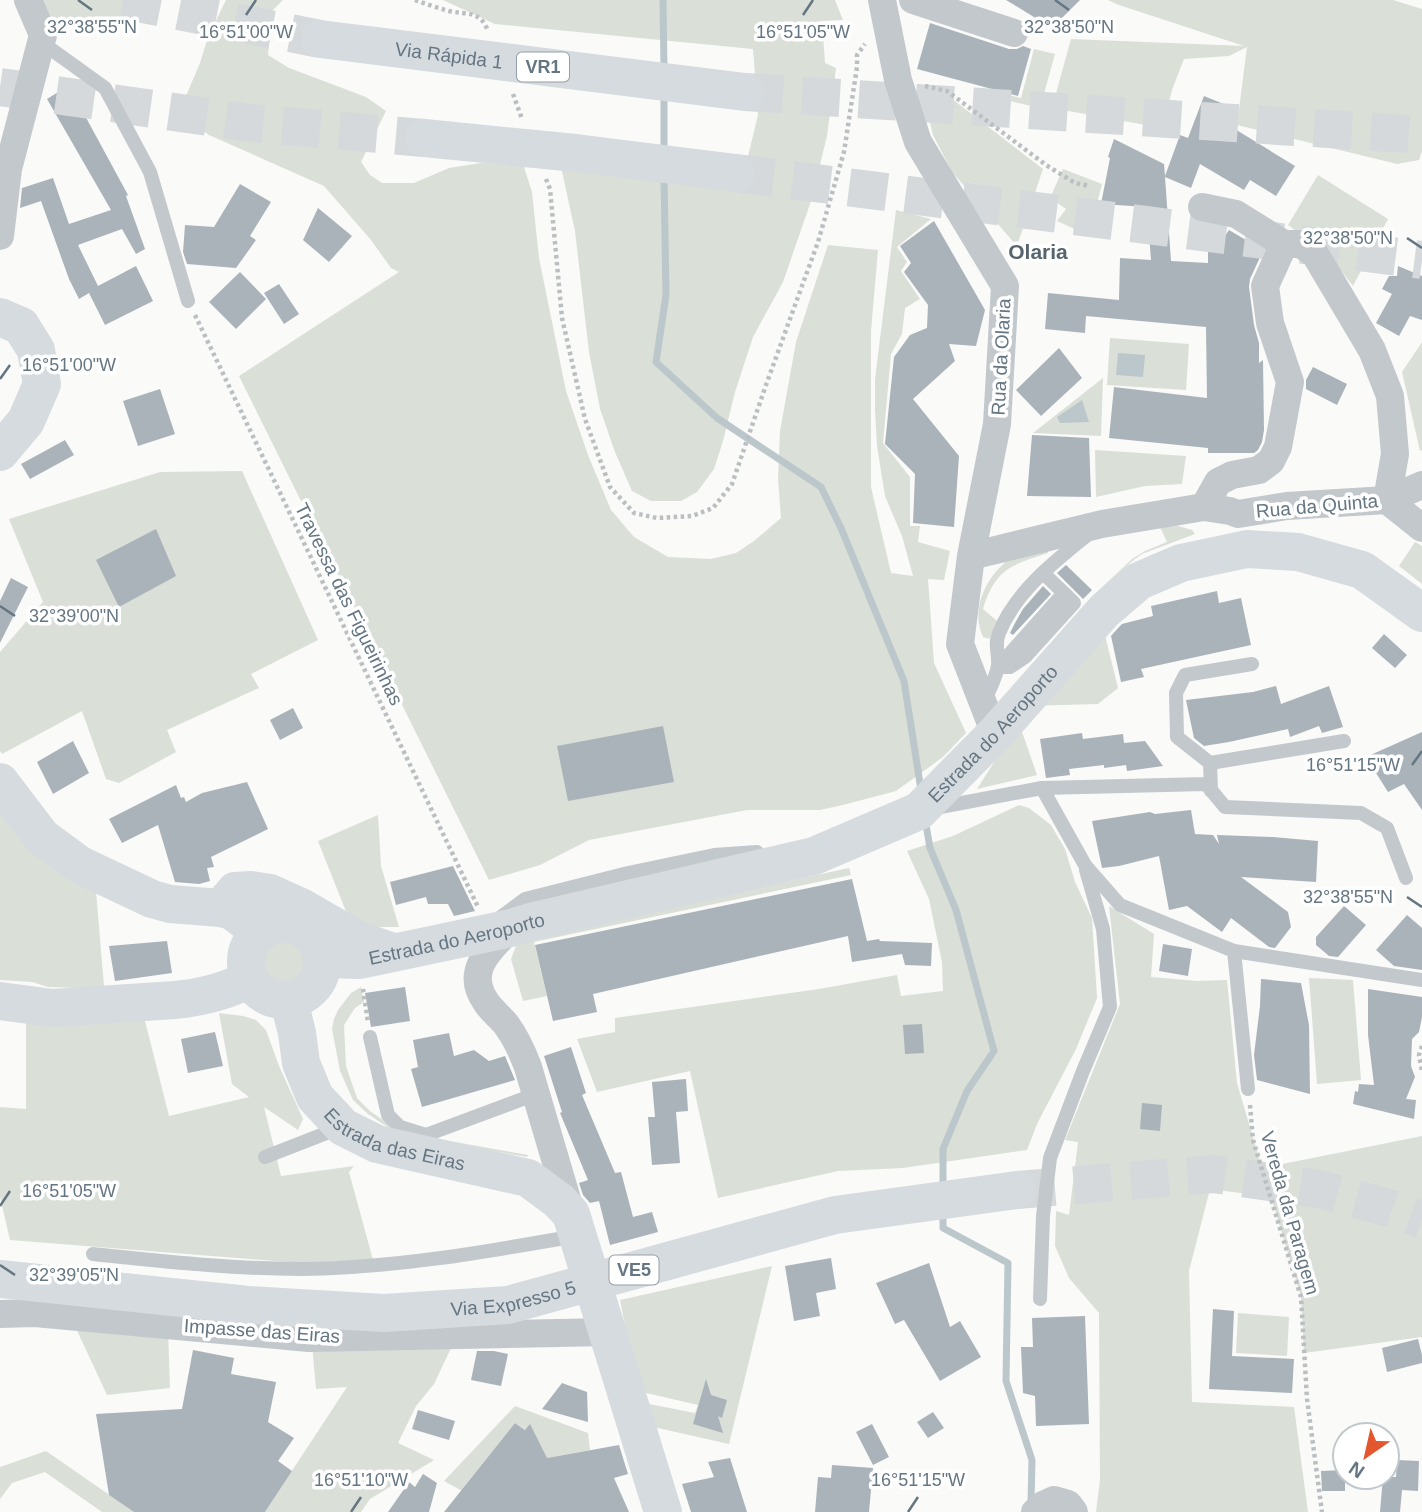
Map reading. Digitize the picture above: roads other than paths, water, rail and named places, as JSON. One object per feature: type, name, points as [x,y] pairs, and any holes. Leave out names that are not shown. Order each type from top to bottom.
[{"type":"main road","name":"Via Rápida 1","points":[[320,39],[744,92]]},
{"type":"main road","points":[[424,138],[736,173]]},
{"type":"main road","points":[[0,317],[21,326],[36,350],[42,384],[26,421],[0,452]]},
{"type":"main road","name":"Estrada do Aeroporto","points":[[323,959],[360,960],[491,923],[530,922],[814,856],[919,811],[989,719],[1104,611],[1139,582],[1242,531],[1298,552],[1362,570],[1422,613]]},
{"type":"main road","points":[[0,782],[42,837],[80,865],[152,899],[170,904],[232,911],[261,932]]},
{"type":"main road","points":[[221,908],[235,891],[270,893],[301,907],[358,940],[395,952]]},
{"type":"main road","points":[[278,923],[302,927],[312,935],[319,945],[323,959],[316,982],[308,992],[289,1001],[278,1001],[259,992],[249,979],[246,966],[248,952],[261,932],[278,923]]},
{"type":"main road","points":[[0,1001],[53,1008],[189,999],[239,985],[249,979]]},
{"type":"main road","name":"Estrada das Eiras","points":[[289,1001],[301,1063],[314,1097],[343,1127],[377,1144],[528,1178],[559,1201],[576,1232]]},
{"type":"main road","name":"Via Expresso 5","points":[[0,1279],[248,1305],[384,1313],[508,1305],[835,1215],[1017,1190]]},
{"type":"main road","points":[[576,1232],[663,1512]]},
{"type":"street","points":[[0,236],[8,169],[43,35],[28,0]]},
{"type":"street","points":[[913,0],[1014,33]]},
{"type":"street","name":"Rua da Olaria","points":[[884,13],[898,80],[918,142],[1005,286],[997,424],[971,556],[960,643],[989,719]]},
{"type":"street","points":[[1202,207],[1236,214],[1284,244],[1301,244],[1315,254],[1372,350],[1390,396],[1395,454],[1387,500]]},
{"type":"street","points":[[1205,507],[1218,482],[1232,475],[1259,470],[1271,461],[1278,447],[1290,382],[1270,323],[1265,285],[1284,244]]},
{"type":"street","points":[[1387,500],[1422,485]]},
{"type":"street","name":"Rua da Quinta","points":[[1242,531],[1287,506],[1387,500],[1422,528]]},
{"type":"street","points":[[971,556],[1102,524],[1205,507],[1230,511],[1242,531]]},
{"type":"street","points":[[491,923],[488,950],[477,977],[478,987],[486,1002],[506,1024],[519,1044],[576,1232]]},
{"type":"street","name":"Impasse das Eiras","points":[[0,1314],[35,1313],[309,1338],[603,1319]]},
{"type":"street","points":[[1035,1512],[1054,1500],[1068,1504],[1074,1512]]},
{"type":"lane","points":[[41,42],[105,88],[150,172],[188,301]]},
{"type":"lane","points":[[989,719],[998,667],[996,644],[1012,607],[1058,558],[1102,524]]},
{"type":"lane","points":[[998,667],[1063,593],[1043,573]]},
{"type":"lane","points":[[1252,664],[1185,676],[1176,693],[1177,737],[1210,763],[1345,741]]},
{"type":"lane","points":[[1210,763],[1211,791]]},
{"type":"lane","points":[[919,811],[1042,788],[1206,784],[1225,807],[1361,813],[1387,828],[1406,878]]},
{"type":"lane","points":[[1040,1299],[1043,1216],[1050,1158],[1110,1007],[1103,929],[1084,865],[1042,788]]},
{"type":"lane","points":[[1084,865],[1119,905],[1234,951],[1422,980]]},
{"type":"lane","points":[[1234,951],[1248,1089]]},
{"type":"lane","points":[[370,1037],[387,1115],[400,1128],[426,1135],[536,1094]]},
{"type":"lane","points":[[265,1157],[343,1127]]},
{"type":"lane","points":[[93,1254],[204,1265],[301,1269],[387,1265],[451,1258],[576,1232]]},
{"type":"waterway","points":[[663,0],[664,69]]},
{"type":"waterway","points":[[664,92],[664,153]]},
{"type":"waterway","points":[[664,176],[666,295],[656,362],[717,418],[821,487],[841,528],[904,681],[921,790]]},
{"type":"waterway","points":[[925,819],[930,848],[956,910],[994,1051],[967,1091],[943,1149],[943,1189]]},
{"type":"waterway","points":[[943,1212],[943,1228],[1008,1263],[1006,1381],[1032,1460],[1030,1503]]},
{"type":"tunnel","points":[[123,0],[320,39]]},
{"type":"tunnel","points":[[0,87],[250,123],[424,138]]},
{"type":"tunnel","points":[[745,92],[1422,135]]},
{"type":"tunnel","points":[[736,173],[1422,260]]},
{"type":"tunnel","points":[[1017,1190],[1213,1174],[1319,1189],[1422,1220]]},
{"type":"district","name":"Olaria","points":[[1038,251]]}]
